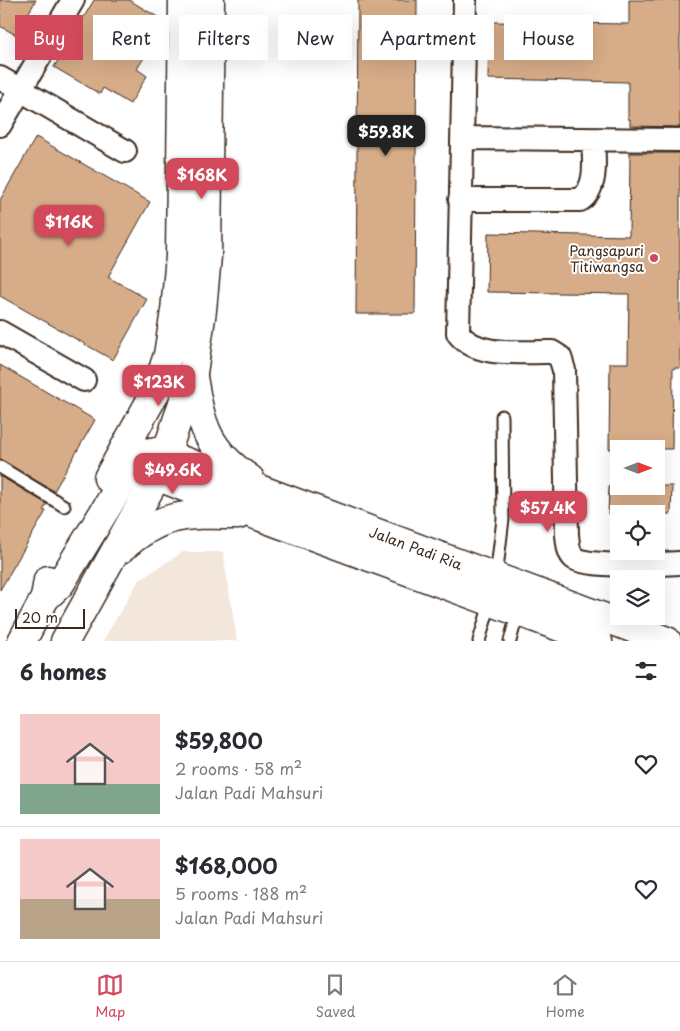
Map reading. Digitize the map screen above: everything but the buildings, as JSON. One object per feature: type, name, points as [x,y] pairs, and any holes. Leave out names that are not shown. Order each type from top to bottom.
[{"type":"main road","points":[[156,462],[144,442],[156,391],[168,355],[175,311],[180,256],[183,0]]},
{"type":"main road","points":[[65,641],[113,556],[156,462],[193,373],[207,256],[210,0]]},
{"type":"main road","points":[[113,556],[141,532],[171,518],[209,514],[265,504],[244,475],[217,449],[205,433],[193,373]]},
{"type":"main road","points":[[45,598],[46,583],[121,456],[156,391]]},
{"type":"main road","points":[[22,641],[45,598],[60,584],[132,466],[156,462]]},
{"type":"main road","name":"Jalan Padi Ria","points":[[156,462],[493,589],[667,641]]},
{"type":"main road","name":"Jalan Padi Ria","points":[[493,589],[518,611],[598,641]]},
{"type":"street","points":[[0,125],[73,0]]},
{"type":"street","points":[[465,0],[458,333],[472,346],[482,349],[552,352],[560,357],[564,370],[567,535],[573,558],[580,561],[599,563],[680,563]]},
{"type":"street","points":[[0,78],[125,151]]},
{"type":"street","points":[[463,138],[680,140]]},
{"type":"street","points":[[460,200],[580,200],[587,195],[593,182],[593,140]]},
{"type":"street","points":[[0,332],[84,380]]},
{"type":"lane","points":[[479,641],[493,589],[503,520],[502,416]]},
{"type":"lane","points":[[0,467],[64,506]]},
{"type":"lane","points":[[510,641],[518,611]]},
{"type":"shaded area","points":[[183,552],[223,552],[237,641],[103,641],[139,580]]},
{"type":"place","name":"Pangsapuri Titiwangsa","points":[[654,258]]}]
